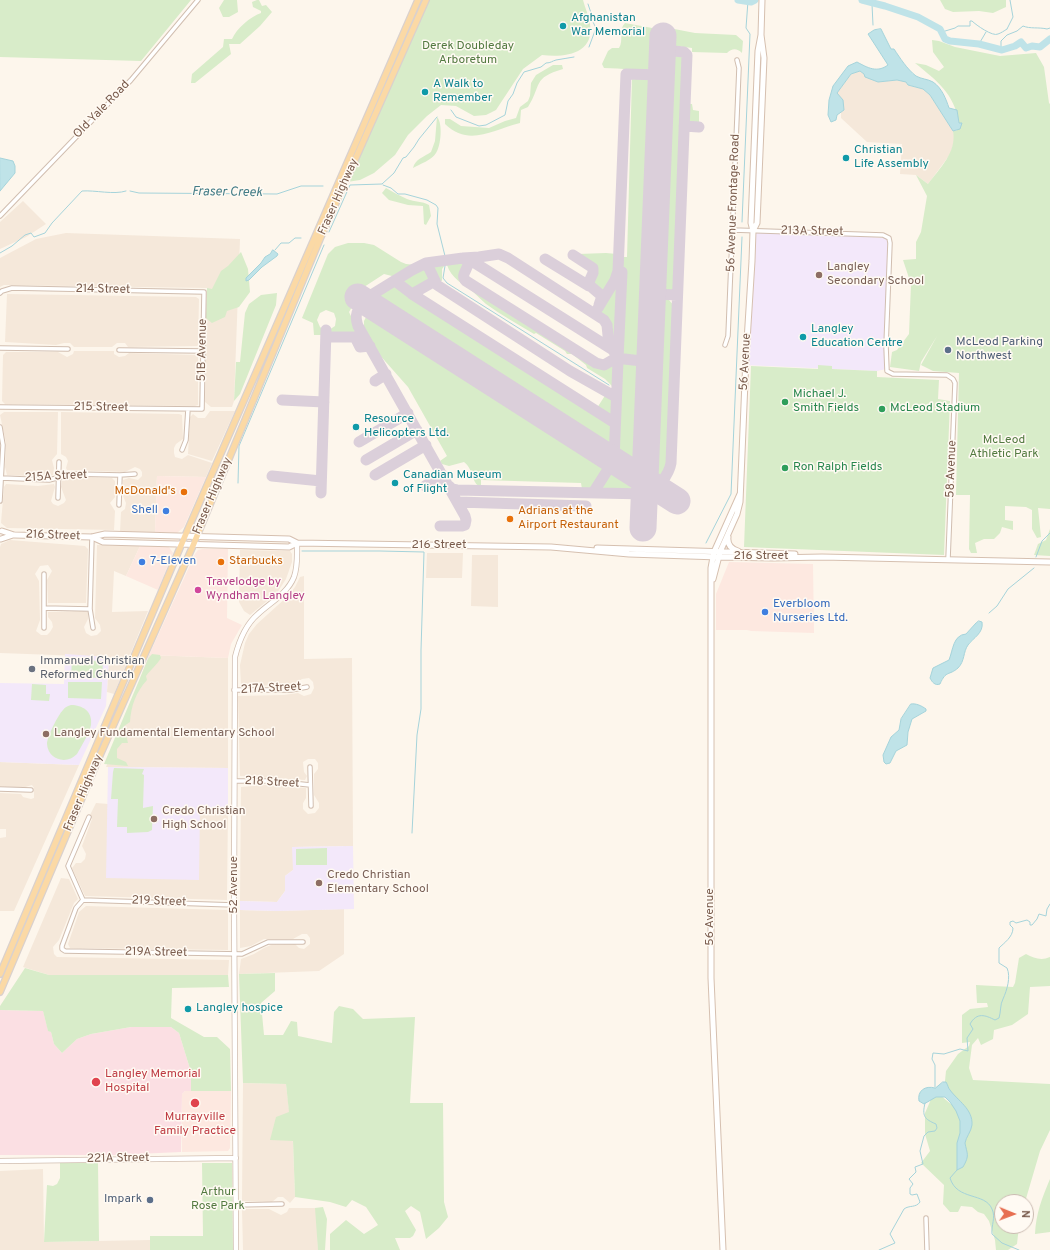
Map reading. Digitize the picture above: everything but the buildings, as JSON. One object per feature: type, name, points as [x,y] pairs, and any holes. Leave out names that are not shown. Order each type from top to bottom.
[{"type":"main road","name":"Fraser Highway","points":[[0,974],[185,536],[418,0]]},
{"type":"main road","name":"Fraser Highway","points":[[0,992],[101,753],[193,544],[320,239],[426,0]]},
{"type":"main road","name":"56 Avenue","points":[[753,231],[757,223],[764,58],[761,35],[762,2]]},
{"type":"main road","name":"56 Avenue","points":[[712,584],[720,554],[737,514],[740,502],[753,231],[751,224],[758,48],[761,35]]},
{"type":"main road","points":[[756,101],[762,104]]},
{"type":"main road","name":"56 Avenue","points":[[723,1250],[711,978],[711,568],[713,554],[740,494]]},
{"type":"main road","name":"216 Street","points":[[1,530],[14,535]]},
{"type":"main road","points":[[0,539],[2,535],[1,530]]},
{"type":"main road","points":[[729,532],[728,540],[730,546],[734,550],[745,553]]},
{"type":"main road","name":"216 Street","points":[[0,539],[14,535],[92,537],[105,534],[289,539],[298,543],[581,549],[606,548],[713,554],[793,554],[822,557]]},
{"type":"main road","name":"216 Street","points":[[92,537],[103,542],[289,547],[298,543]]},
{"type":"main road","name":"216 Street","points":[[720,554],[773,558],[822,557],[1050,562]]},
{"type":"street","name":"Old Yale Road","points":[[0,216],[131,80],[198,0]]},
{"type":"street","name":"56 Avenue Frontage Road","points":[[725,345],[728,336],[733,230],[739,68],[737,60]]},
{"type":"street","name":"213A Street","points":[[733,230],[883,235],[889,238],[887,371],[891,374],[947,375],[953,378]]},
{"type":"street","name":"214 Street","points":[[1,292],[12,288],[204,292]]},
{"type":"street","name":"51B Avenue","points":[[202,409],[204,292]]},
{"type":"street","points":[[0,348],[68,349]]},
{"type":"street","points":[[119,350],[203,351]]},
{"type":"street","name":"58 Avenue","points":[[948,559],[955,384],[953,378]]},
{"type":"street","name":"215 Street","points":[[0,407],[202,409]]},
{"type":"street","points":[[182,450],[186,440],[188,409]]},
{"type":"street","points":[[0,427],[3,442],[0,501]]},
{"type":"street","points":[[58,498],[59,462]]},
{"type":"street","name":"215A Street","points":[[2,478],[49,480],[72,474],[135,474]]},
{"type":"street","points":[[119,505],[120,475]]},
{"type":"street","points":[[92,537],[90,609],[93,628]]},
{"type":"street","name":"52 Avenue","points":[[236,1250],[234,905],[235,657],[241,637],[251,621],[257,614],[284,594],[294,578],[297,567],[298,543]]},
{"type":"street","points":[[44,574],[44,628]]},
{"type":"street","points":[[44,608],[90,609]]},
{"type":"street","name":"217A Street","points":[[234,690],[291,690],[307,687]]},
{"type":"street","points":[[310,766],[311,806]]},
{"type":"street","name":"218 Street","points":[[234,781],[273,781],[310,785]]},
{"type":"street","points":[[0,789],[31,790]]},
{"type":"street","points":[[83,900],[68,866],[89,817]]},
{"type":"street","name":"219 Street","points":[[83,900],[234,905]]},
{"type":"street","name":"219A Street","points":[[83,900],[76,908],[62,946],[62,949],[65,951],[235,954],[246,953],[261,944],[268,942],[303,942]]},
{"type":"street","name":"221A Street","points":[[0,1161],[236,1158]]},
{"type":"street","points":[[236,1205],[282,1204]]},
{"type":"street","points":[[926,1218],[927,1250]]},
{"type":"shaded area","points":[[860,71],[878,82],[897,80],[906,81],[908,85],[923,89],[930,95],[953,131],[955,138],[951,153],[928,184],[916,175],[900,174],[902,144],[867,142],[841,118],[841,112],[844,110],[837,93],[851,74]]},
{"type":"shaded area","points":[[23,201],[46,224],[26,237],[0,249],[0,222]]},
{"type":"shaded area","name":"Langley Secondary School","points":[[751,231],[889,238],[886,369],[877,371],[745,365]]},
{"type":"shaded area","points":[[66,233],[240,239],[234,401],[232,407],[211,407],[205,402],[207,288],[4,285],[0,287],[0,258],[36,239]]},
{"type":"shaded area","points":[[7,294],[196,297],[199,299],[198,346],[128,347],[125,343],[117,343],[112,347],[74,347],[70,343],[56,345],[5,342]]},
{"type":"shaded area","points":[[74,351],[114,351],[114,354],[119,357],[125,356],[129,353],[198,355],[198,405],[5,404],[2,401],[3,355],[6,352],[58,352],[67,357],[73,354]]},
{"type":"shaded area","points":[[210,411],[235,411],[212,461],[188,454],[190,417],[193,414],[198,418],[205,418]]},
{"type":"shaded area","points":[[4,412],[58,412],[57,454],[52,460],[54,468],[53,475],[48,477],[7,475],[5,467],[6,443],[0,415]]},
{"type":"shaded area","points":[[61,412],[182,415],[183,439],[176,444],[174,448],[175,457],[182,459],[188,455],[212,463],[206,477],[157,476],[155,532],[120,532],[121,512],[125,509],[126,503],[123,496],[123,480],[129,478],[138,480],[142,476],[142,472],[140,469],[135,467],[125,472],[67,470],[66,468],[68,461],[66,457],[61,454]]},
{"type":"shaded area","points":[[157,476],[206,477],[184,527],[177,533],[155,532]]},
{"type":"shaded area","points":[[83,477],[112,478],[115,481],[115,497],[110,503],[115,511],[114,530],[7,528],[1,523],[4,487],[6,484],[38,486],[54,484],[55,487],[51,501],[53,504],[58,506],[66,500],[61,487],[62,481]]},
{"type":"shaded area","points":[[10,540],[85,546],[88,549],[86,603],[48,603],[47,580],[52,571],[48,565],[40,566],[35,574],[39,581],[40,620],[36,631],[41,635],[47,635],[53,627],[52,622],[48,617],[48,612],[84,611],[88,612],[88,619],[84,627],[86,633],[91,636],[97,635],[101,631],[100,625],[95,618],[97,545],[140,546],[126,576],[114,571],[112,612],[148,611],[114,694],[107,692],[109,657],[0,653],[0,547],[1,544]]},
{"type":"shaded area","points":[[140,546],[166,546],[169,547],[173,553],[158,590],[126,576]]},
{"type":"shaded area","points":[[228,549],[227,618],[242,625],[231,644],[228,658],[149,655],[195,554],[198,550]]},
{"type":"shaded area","points":[[240,550],[290,551],[292,554],[292,562],[286,579],[277,593],[250,615],[244,611],[239,602]]},
{"type":"shaded area","points":[[427,553],[463,553],[462,578],[426,578]]},
{"type":"shaded area","points":[[472,555],[498,555],[498,607],[471,606]]},
{"type":"shaded area","name":"Everbloom Nurseries Ltd.","points":[[729,562],[813,564],[814,633],[716,630],[716,594]]},
{"type":"shaded area","points":[[304,576],[304,659],[352,658],[353,846],[293,847],[293,870],[285,876],[285,891],[277,902],[240,901],[241,787],[266,785],[306,788],[306,798],[303,803],[303,809],[308,814],[315,813],[319,808],[319,803],[314,795],[314,774],[318,769],[318,763],[315,759],[308,759],[303,762],[304,772],[307,776],[305,780],[240,776],[238,696],[284,695],[298,693],[304,696],[311,694],[314,688],[313,682],[309,678],[302,679],[293,685],[241,686],[240,665],[245,643],[249,634],[257,624],[288,596],[300,577]]},
{"type":"shaded area","name":"Langley Fundamental Elementary School","points":[[65,654],[109,657],[106,706],[79,765],[0,762],[0,683],[64,684]]},
{"type":"shaded area","points":[[149,655],[228,658],[228,768],[106,767]]},
{"type":"shaded area","points":[[0,762],[79,765],[14,911],[0,911],[0,838],[6,837],[6,829],[0,829],[0,793],[21,794],[23,797],[31,799],[34,798],[34,788],[32,785],[22,788],[0,786]]},
{"type":"shaded area","name":"Credo Christian High School","points":[[108,767],[228,768],[228,808],[200,808],[199,880],[106,878]]},
{"type":"shaded area","points":[[96,803],[108,804],[107,878],[200,807],[228,808],[227,900],[85,896],[72,868],[76,863],[81,863],[85,859],[86,854],[82,846],[92,819],[89,817]]},
{"type":"shaded area","name":"Credo Christian Elementary School","points":[[353,846],[354,909],[277,911],[240,910],[240,901],[277,902],[285,891],[285,876],[293,870],[292,847]]},
{"type":"shaded area","points":[[61,878],[69,879],[78,899],[74,903],[59,940],[53,947],[54,954],[57,957],[229,960],[228,975],[49,975],[23,967]]},
{"type":"shaded area","points":[[86,906],[228,910],[228,950],[70,948],[68,944],[79,912]]},
{"type":"shaded area","points":[[344,909],[344,954],[319,971],[239,974],[241,959],[271,945],[295,944],[299,948],[304,949],[310,944],[310,938],[307,934],[302,934],[293,939],[264,939],[251,946],[240,948],[240,910],[277,911]]},
{"type":"shaded area","name":"Langley Memorial Hospital","points":[[0,1010],[43,1011],[48,1030],[51,1032],[54,1044],[62,1053],[77,1039],[91,1034],[131,1027],[171,1027],[179,1033],[191,1072],[191,1091],[185,1091],[182,1094],[181,1152],[114,1155],[0,1155]]},
{"type":"shaded area","points":[[243,1083],[286,1084],[293,1143],[295,1197],[290,1203],[283,1197],[278,1197],[272,1202],[242,1201]]},
{"type":"shaded area","points":[[185,1091],[231,1091],[230,1148],[228,1151],[182,1152],[182,1094]]},
{"type":"shaded area","points":[[43,1169],[44,1242],[150,1240],[150,1250],[0,1250],[0,1171]]},
{"type":"shaded area","points":[[289,1208],[317,1208],[318,1250],[243,1250],[242,1209],[269,1209],[281,1215],[287,1212]]},
{"type":"green space","points":[[0,0],[191,0],[141,61],[0,57]]},
{"type":"green space","points":[[224,0],[237,0],[238,12],[229,17],[223,17],[219,8]]},
{"type":"green space","points":[[259,0],[262,6],[266,5],[272,12],[260,26],[240,44],[229,44],[231,54],[195,83],[191,83],[192,74],[223,47],[224,39],[232,39],[244,23],[261,13],[261,11],[253,7],[252,2]]},
{"type":"green space","name":"Derek Doubleday Arboretum","points":[[426,0],[583,0],[590,24],[590,34],[588,42],[583,48],[576,52],[559,56],[542,55],[523,69],[496,110],[486,115],[474,116],[456,106],[441,105],[427,116],[408,135],[395,155],[374,173],[360,180],[347,182]]},
{"type":"green space","points":[[940,0],[1006,0],[1006,7],[993,13],[979,11],[953,12],[945,9]]},
{"type":"green space","points":[[625,23],[663,30],[669,28],[695,33],[736,35],[743,41],[742,53],[734,49],[727,53],[692,52],[692,48],[676,46],[670,41],[670,35],[657,34],[655,72],[604,68],[602,64],[608,51],[612,48],[619,48],[622,29]]},
{"type":"green space","points":[[932,40],[955,47],[1000,56],[1036,53],[1044,67],[1050,104],[1050,509],[1038,508],[1041,537],[1037,538],[1032,529],[1032,510],[1026,507],[1005,506],[1005,520],[1013,521],[1013,530],[1002,527],[1000,533],[994,539],[984,539],[975,543],[977,553],[971,553],[969,549],[970,495],[956,495],[959,373],[933,371],[921,365],[937,336],[921,362],[919,371],[890,367],[892,352],[897,350],[909,334],[911,284],[903,260],[916,259],[916,242],[921,232],[927,196],[916,175],[928,184],[950,153],[954,139],[953,131],[956,131],[961,123],[959,123],[953,104],[943,88],[915,63],[926,65],[939,71],[944,67],[933,52]]},
{"type":"green space","points":[[676,54],[679,54],[685,59],[675,288],[669,293],[665,293],[660,289],[670,58]]},
{"type":"green space","points":[[553,65],[562,65],[563,69],[553,72],[542,79],[528,107],[521,110],[520,123],[481,135],[472,136],[463,135],[454,131],[445,124],[445,119],[450,119],[461,126],[489,128],[516,118],[520,107],[528,101],[531,83],[536,75]]},
{"type":"green space","points":[[632,77],[655,78],[642,358],[628,356],[615,349],[610,339],[609,322],[599,312],[618,278],[620,257],[627,257]]},
{"type":"green space","points":[[689,104],[692,104],[693,110],[699,111],[699,123],[697,125],[688,125]]},
{"type":"green space","points":[[437,117],[441,129],[438,150],[432,158],[413,168],[418,160],[431,152],[435,141]]},
{"type":"green space","points":[[386,188],[407,199],[429,205],[431,216],[426,225],[424,224],[423,206],[408,205],[389,200],[382,193]]},
{"type":"green space","points":[[348,243],[364,243],[374,245],[401,262],[416,265],[396,277],[384,274],[364,287],[349,312],[359,333],[357,335],[329,334],[329,330],[335,326],[336,319],[334,313],[326,310],[320,313],[317,320],[320,327],[324,330],[324,335],[314,335],[313,323],[302,318],[328,254],[335,247]]},
{"type":"green space","points":[[241,252],[248,269],[250,292],[239,307],[227,311],[225,317],[212,323],[206,318],[207,288],[212,289],[221,271]]},
{"type":"green space","points":[[578,254],[617,254],[615,277],[605,293],[589,283],[596,272],[596,266],[591,261]]},
{"type":"green space","points":[[459,260],[464,261],[466,264],[463,275],[464,281],[597,365],[605,367],[616,362],[615,389],[605,379],[587,368],[586,365],[572,354],[567,354],[565,351],[536,333],[534,334],[486,304],[451,274],[447,265],[445,265],[442,269],[442,281],[436,279],[432,265]]},
{"type":"green space","points":[[423,267],[428,270],[430,275],[429,280],[413,289],[400,282],[399,280]]},
{"type":"green space","points":[[393,284],[613,424],[611,451],[381,303],[379,296]]},
{"type":"green space","points":[[277,293],[276,305],[240,394],[234,401],[236,362],[240,362],[245,313],[249,304],[261,295]]},
{"type":"green space","points":[[665,299],[669,300],[674,306],[668,467],[657,480],[652,477],[660,304]]},
{"type":"green space","points":[[373,314],[608,464],[592,489],[582,489],[581,483],[481,480],[481,487],[476,483],[469,468],[464,462],[449,466],[442,464],[440,461],[447,456],[408,387],[377,352],[364,329],[364,321],[367,315]]},
{"type":"green space","points":[[621,362],[642,364],[643,366],[639,468],[616,454]]},
{"type":"green space","name":"McLeod Athletic Park","points":[[818,365],[832,366],[832,369],[877,371],[877,377],[939,380],[938,399],[950,401],[944,555],[744,547],[751,366],[818,369]]},
{"type":"green space","points":[[606,394],[614,399],[614,413],[612,415],[607,415],[597,408]]},
{"type":"green space","points":[[613,467],[638,483],[637,491],[598,490]]},
{"type":"green space","points":[[1050,529],[1050,556],[1034,555],[1038,544],[1046,540]]},
{"type":"green space","points":[[152,654],[160,655],[161,658],[146,676],[147,680],[140,689],[135,700],[130,722],[124,726],[128,743],[122,743],[117,749],[117,758],[126,762],[128,766],[104,764],[148,659]]},
{"type":"green space","points":[[72,660],[103,661],[102,678],[71,677]]},
{"type":"green space","points":[[68,682],[102,682],[101,699],[68,698]]},
{"type":"green space","points":[[32,684],[46,685],[46,694],[50,694],[49,701],[31,700]]},
{"type":"green space","points":[[71,705],[79,706],[86,710],[90,716],[91,725],[77,754],[63,760],[54,757],[51,754],[48,749],[47,741],[53,726],[61,713],[66,707]]},
{"type":"green space","points":[[114,768],[144,769],[142,774],[144,775],[143,808],[153,806],[152,830],[148,832],[127,833],[127,827],[117,827],[118,799],[111,799]]},
{"type":"green space","points":[[327,848],[327,865],[296,865],[296,849]]},
{"type":"green space","points":[[1026,954],[1032,957],[1044,959],[1050,957],[1050,986],[1030,987],[1028,1014],[1012,1025],[994,1030],[993,1039],[981,1045],[978,1038],[972,1045],[969,1068],[973,1080],[1050,1084],[1050,1130],[1040,1151],[1027,1194],[994,1194],[994,1234],[1018,1234],[1017,1244],[1008,1250],[996,1250],[995,1240],[989,1221],[984,1214],[978,1212],[972,1207],[961,1206],[958,1212],[950,1212],[943,1204],[944,1185],[921,1163],[930,1151],[925,1134],[925,1113],[932,1097],[940,1095],[952,1105],[944,1091],[946,1071],[958,1054],[969,1046],[970,1042],[962,1043],[962,1015],[970,1009],[988,1007],[987,1003],[977,1003],[976,985],[1013,987],[1019,958]]},
{"type":"green space","points":[[25,968],[49,975],[228,975],[229,987],[172,988],[171,1018],[204,1037],[217,1037],[230,1049],[231,1091],[191,1091],[191,1072],[179,1033],[171,1027],[131,1027],[91,1034],[77,1039],[62,1053],[54,1044],[51,1032],[48,1031],[43,1011],[0,1010],[0,1006]]},
{"type":"green space","points":[[275,973],[275,991],[261,1003],[264,1035],[283,1035],[291,1021],[297,1022],[298,1036],[332,1043],[334,1012],[339,1006],[353,1009],[363,1019],[415,1017],[410,1103],[443,1103],[444,1202],[448,1217],[439,1228],[426,1239],[420,1212],[411,1206],[405,1211],[416,1230],[410,1238],[395,1238],[400,1250],[330,1250],[330,1234],[346,1220],[364,1234],[378,1225],[366,1207],[352,1200],[346,1207],[330,1202],[295,1197],[293,1141],[270,1140],[276,1117],[289,1112],[286,1084],[243,1083],[239,974]]},
{"type":"green space","points":[[60,1163],[98,1163],[99,1241],[44,1242],[47,1185],[53,1186],[57,1184],[60,1178]]},
{"type":"green space","name":"Arthur Rose Park","points":[[202,1163],[232,1163],[233,1250],[150,1250],[150,1236],[203,1236]]},
{"type":"green space","points":[[1050,1179],[1050,1232],[1035,1234],[1040,1206]]},
{"type":"green space","points":[[323,1207],[327,1219],[325,1250],[318,1250],[315,1208]]},
{"type":"water","points":[[881,29],[891,49],[894,49],[916,76],[931,81],[939,87],[949,108],[957,110],[959,123],[962,123],[960,129],[953,131],[930,95],[923,89],[897,80],[878,82],[865,77],[860,71],[851,74],[837,93],[843,100],[844,110],[837,115],[836,120],[831,122],[828,115],[829,100],[833,86],[848,66],[857,62],[872,69],[880,69],[888,65],[868,34],[874,30]]},
{"type":"water","points":[[0,158],[13,161],[15,173],[0,191]]},
{"type":"water","points":[[273,250],[278,254],[277,256],[246,281],[246,278]]},
{"type":"water","points":[[979,621],[982,622],[980,632],[968,645],[958,668],[946,675],[940,684],[934,683],[930,678],[933,668],[949,660],[958,637],[966,634]]},
{"type":"water","points":[[911,704],[921,706],[926,709],[926,711],[912,719],[908,732],[907,745],[896,751],[890,763],[886,764],[884,762],[883,755],[891,737],[899,730],[901,719]]},
{"type":"water","points":[[943,1082],[946,1082],[949,1089],[968,1110],[972,1119],[972,1125],[965,1143],[967,1160],[963,1167],[957,1170],[957,1143],[960,1133],[960,1121],[956,1111],[945,1097],[936,1097],[924,1104],[919,1101],[919,1094],[922,1090],[928,1087],[935,1088]]},
{"type":"waterway","points":[[738,0],[751,2],[755,0]]},
{"type":"waterway","points":[[862,0],[918,17],[940,29],[945,39],[950,41],[979,44],[1002,50],[1015,46],[1021,42],[1026,48],[1032,46],[1040,47],[1050,39]]},
{"type":"waterway","points":[[1007,29],[1013,17],[1010,0]]},
{"type":"waterway","points":[[742,222],[750,34],[746,28],[748,1]]},
{"type":"waterway","name":"Fraser Creek","points":[[588,4],[591,18],[596,28],[589,47]]},
{"type":"waterway","points":[[872,4],[873,25]]},
{"type":"waterway","points":[[942,32],[958,26],[970,26],[970,21],[992,34],[998,34],[1007,29]]},
{"type":"waterway","points":[[1001,50],[1001,41],[1007,35],[1017,31],[1023,26],[1047,29],[1050,28]]},
{"type":"waterway","points":[[979,44],[986,32]]},
{"type":"waterway","name":"Fraser Creek","points":[[451,110],[456,117],[479,126],[486,125],[505,115],[508,101],[524,72],[541,67],[546,63],[574,57]]},
{"type":"waterway","name":"Fraser Creek","points":[[329,232],[350,185],[382,184],[394,173],[403,158],[406,157],[437,117]]},
{"type":"waterway","points":[[383,185],[391,188],[398,194],[405,194],[427,200],[436,205],[438,208],[437,224],[445,256]]},
{"type":"waterway","name":"Fraser Creek","points":[[130,191],[139,193],[277,194],[301,186],[323,186]]},
{"type":"waterway","name":"Fraser Creek","points":[[0,253],[12,246],[25,235],[31,233],[34,237],[45,233],[52,223],[82,191],[116,193],[126,191]]},
{"type":"waterway","points":[[706,543],[731,494],[742,237]]},
{"type":"waterway","points":[[275,250],[281,243],[289,243],[295,238],[301,238]]},
{"type":"waterway","points":[[238,483],[239,446],[324,245]]},
{"type":"waterway","points":[[445,266],[443,278],[447,283],[609,385]]},
{"type":"waterway","points":[[1036,557],[1042,541],[1050,533]]},
{"type":"waterway","points":[[302,551],[424,552],[421,709],[417,735],[412,833]]},
{"type":"waterway","points":[[989,613],[997,606],[1008,589],[1034,568]]},
{"type":"waterway","points":[[935,1087],[935,1065],[932,1059],[933,1053],[944,1054],[960,1049],[968,1051],[967,1038],[973,1029],[970,1024],[973,1020],[978,1016],[985,1016],[995,1020],[999,1018],[1001,1003],[1009,979],[1007,968],[999,963],[999,948],[1012,934],[1013,928],[1010,925],[1010,922],[1013,921],[1016,923],[1027,920],[1030,922],[1030,925],[1032,925],[1039,914],[1046,916],[1047,909],[1050,904]]},
{"type":"waterway","points":[[879,1250],[895,1243],[890,1234],[904,1209],[917,1205],[920,1202],[917,1194],[910,1194],[910,1188],[913,1184],[909,1179],[916,1172],[915,1167],[923,1164],[920,1151],[924,1136],[928,1132],[935,1131],[937,1128],[936,1124],[926,1119],[924,1114],[925,1103]]},
{"type":"waterway","points":[[957,1170],[950,1178],[954,1185],[959,1190],[983,1200],[988,1204],[994,1215],[992,1234],[1002,1243],[1019,1250]]},
{"type":"taxiway","points":[[449,486],[452,489],[457,490],[646,494],[658,486],[670,468],[687,55],[684,52],[663,50]]},
{"type":"taxiway","points":[[598,308],[615,280],[618,271],[626,74],[662,75]]},
{"type":"taxiway","points":[[684,126],[699,127]]},
{"type":"taxiway","points":[[373,306],[370,301],[373,294],[426,263],[499,254],[508,258],[604,320],[607,325],[609,346],[616,354],[618,361],[614,460],[593,493]]},
{"type":"taxiway","points":[[573,255],[593,268],[593,273],[588,284],[602,296],[599,305]]},
{"type":"taxiway","points":[[463,258],[468,264],[464,275],[464,279],[466,281],[596,363],[604,365],[616,358],[650,362]]},
{"type":"taxiway","points":[[467,258],[610,348]]},
{"type":"taxiway","points":[[545,259],[589,286]]},
{"type":"taxiway","points":[[425,264],[429,268],[437,285],[570,371],[616,397]]},
{"type":"taxiway","points":[[618,359],[622,272]]},
{"type":"taxiway","points":[[395,281],[412,294],[615,423]]},
{"type":"taxiway","points":[[412,294],[435,281]]},
{"type":"taxiway","points":[[653,294],[677,295]]},
{"type":"taxiway","points":[[373,306],[364,305],[357,311],[356,320],[358,326],[465,516],[465,525],[440,526]]},
{"type":"taxiway","points":[[321,493],[326,330]]},
{"type":"taxiway","points":[[326,340],[327,337],[355,337],[360,347],[370,346]]},
{"type":"taxiway","points":[[375,381],[386,374]]},
{"type":"taxiway","points":[[282,400],[324,402]]},
{"type":"taxiway","points":[[359,442],[408,413]]},
{"type":"taxiway","points":[[366,460],[417,430]]},
{"type":"taxiway","points":[[375,475],[426,445]]},
{"type":"taxiway","points":[[425,486],[443,475]]},
{"type":"taxiway","points":[[272,476],[321,481]]},
{"type":"taxiway","points":[[458,502],[586,506]]},
{"type":"runway","points":[[643,528],[663,36]]},
{"type":"runway","points":[[358,297],[677,501]]},
{"type":"place","name":"Afghanistan War Memorial","points":[[563,26]]},
{"type":"place","name":"A Walk to Remember","points":[[425,92]]},
{"type":"place","name":"Christian Life Assembly","points":[[846,158]]},
{"type":"place","name":"Langley Secondary School","points":[[819,275]]},
{"type":"place","name":"Langley Education Centre","points":[[803,337]]},
{"type":"place","name":"McLeod Parking Northwest","points":[[948,350]]},
{"type":"place","name":"Michael J. Smith Fields","points":[[785,402]]},
{"type":"place","name":"McLeod Stadium","points":[[882,409]]},
{"type":"place","name":"Resource Helicopters Ltd.","points":[[356,427]]},
{"type":"place","name":"Ron Ralph Fields","points":[[785,468]]},
{"type":"place","name":"Canadian Museum of Flight","points":[[395,483]]},
{"type":"place","name":"McDonald's","points":[[184,492]]},
{"type":"place","name":"Shell","points":[[166,511]]},
{"type":"place","name":"Adrians at the Airport Restaurant","points":[[510,519]]},
{"type":"place","name":"7-Eleven","points":[[142,562]]},
{"type":"place","name":"Starbucks","points":[[221,562]]},
{"type":"place","name":"Travelodge by Wyndham Langley","points":[[198,590]]},
{"type":"place","name":"Everbloom Nurseries Ltd.","points":[[765,612]]},
{"type":"place","name":"Immanuel Christian Reformed Church","points":[[32,669]]},
{"type":"place","name":"Langley Fundamental Elementary School","points":[[46,734]]},
{"type":"place","name":"Credo Christian High School","points":[[154,819]]},
{"type":"place","name":"Credo Christian Elementary School","points":[[319,883]]},
{"type":"place","name":"Langley hospice","points":[[188,1009]]},
{"type":"place","name":"Langley Memorial Hospital","points":[[96,1082]]},
{"type":"place","name":"Murrayville Family Practice","points":[[195,1103]]},
{"type":"place","name":"Impark","points":[[150,1200]]}]
